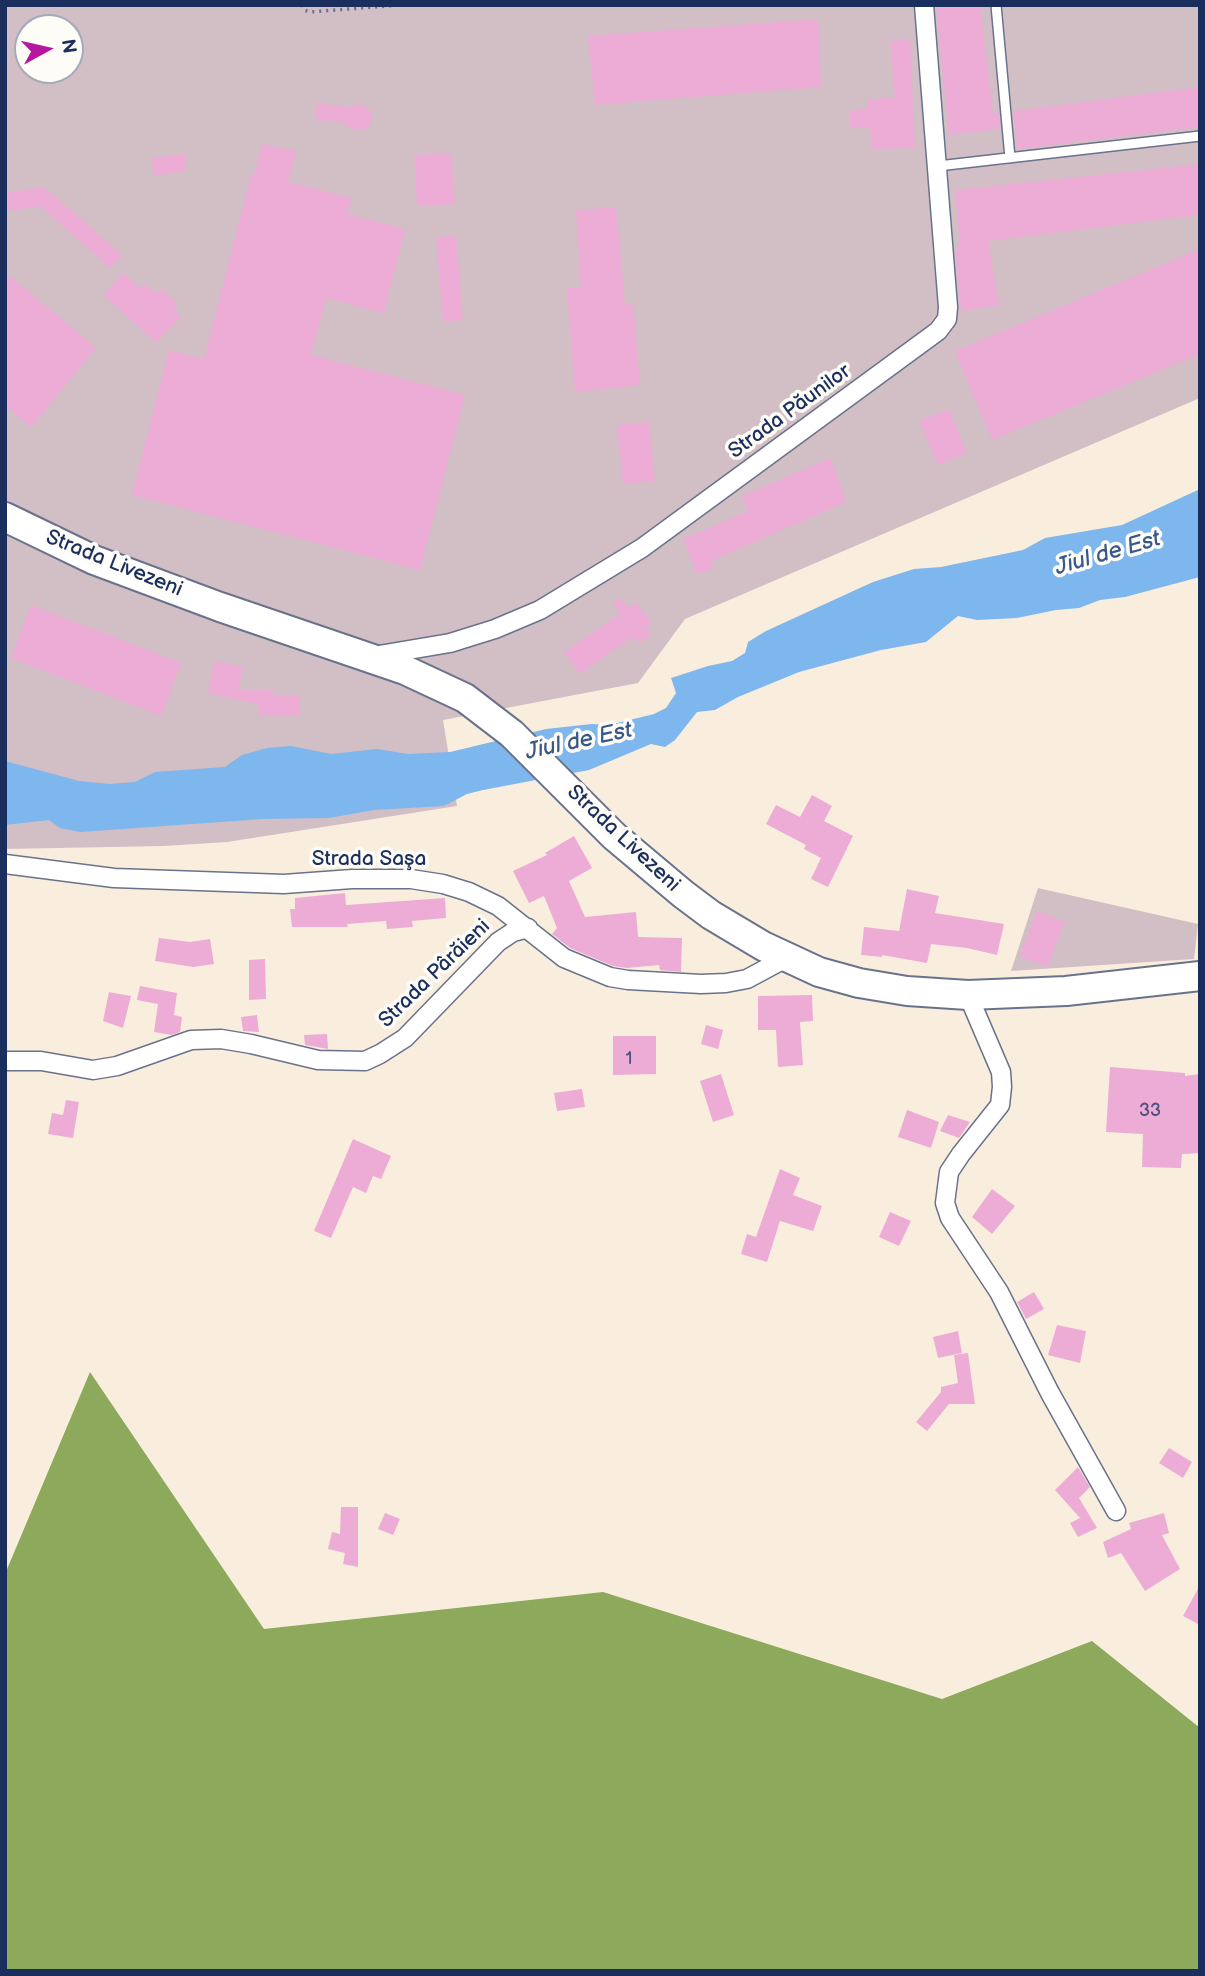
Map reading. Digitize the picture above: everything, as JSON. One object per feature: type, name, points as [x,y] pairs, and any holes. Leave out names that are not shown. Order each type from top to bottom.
[{"type":"main road","name":"Strada Livezeni","points":[[5,517],[94,560],[220,607],[369,657],[436,683],[465,698],[495,719],[614,836],[711,915],[786,958],[859,984],[907,991],[968,995],[1066,990],[1200,976]]},
{"type":"street","name":"Strada Păunilor","points":[[369,657],[450,643],[495,629],[540,610],[642,548],[938,331],[947,319],[948,307],[924,5]]},
{"type":"street","name":"Strada Saşa","points":[[5,864],[114,878],[284,884],[352,879],[411,879],[443,884],[470,892],[498,906],[564,958],[598,973],[628,980],[726,983],[747,979],[786,958]]},
{"type":"street","name":"Strada Pârăieni","points":[[5,1061],[41,1061],[93,1070],[117,1066],[191,1040],[221,1039],[318,1060],[365,1060],[405,1038],[498,942],[513,932],[528,928]]},
{"type":"street","points":[[968,995],[1001,1072],[1002,1087],[1000,1105],[949,1172],[945,1203],[950,1218],[999,1292],[1050,1393],[1116,1511]]},
{"type":"lane","points":[[996,5],[1010,158]]},
{"type":"lane","points":[[938,166],[1200,136]]},
{"type":"path","points":[[302,5],[304,10],[310,12],[400,5]]},
{"type":"shaded area","points":[[5,5],[1200,5],[1200,398],[685,619],[638,683],[443,720],[457,806],[227,842],[5,849]]},
{"type":"shaded area","points":[[1038,888],[1198,924],[1194,959],[1011,971]]},
{"type":"green space","points":[[90,1372],[264,1629],[603,1592],[942,1699],[1092,1641],[1200,1728],[1200,1971],[5,1971],[5,1574]]},
{"type":"water","name":"Jiul de Est","points":[[1200,489],[1200,577],[1125,597],[1100,600],[1079,608],[1017,618],[977,620],[958,616],[926,642],[881,650],[799,672],[738,697],[715,710],[697,712],[675,740],[665,747],[651,744],[589,770],[483,790],[467,794],[444,806],[374,810],[329,818],[262,819],[80,832],[60,828],[49,820],[5,825],[5,761],[79,781],[110,784],[135,782],[155,772],[225,767],[242,755],[267,748],[291,746],[331,754],[377,749],[408,754],[450,752],[546,729],[609,725],[654,714],[666,708],[676,693],[671,678],[732,661],[745,653],[748,642],[766,631],[873,582],[914,569],[941,567],[1023,550],[1045,538],[1122,525]]},
{"type":"building","points":[[936,5],[980,5],[993,114],[999,113],[1000,129],[949,135]]},
{"type":"building","points":[[818,19],[821,87],[595,105],[588,36]]},
{"type":"building","points":[[910,39],[915,147],[872,150],[870,127],[850,128],[850,111],[868,108],[868,100],[895,97],[890,41]]},
{"type":"building","points":[[1200,87],[1200,127],[1018,149],[1013,111]]},
{"type":"building","points":[[317,103],[347,107],[361,104],[371,111],[372,121],[367,129],[356,130],[347,127],[346,123],[315,120]]},
{"type":"building","points":[[262,144],[296,151],[288,182],[352,198],[347,214],[405,229],[384,313],[326,298],[311,355],[465,395],[420,570],[132,495],[169,350],[204,359],[252,172],[255,173]]},
{"type":"building","points":[[451,153],[455,204],[417,206],[414,155]]},
{"type":"building","points":[[185,154],[186,171],[154,176],[152,158]]},
{"type":"building","points":[[1200,164],[1200,215],[988,241],[999,305],[961,311],[955,247],[960,246],[955,190]]},
{"type":"building","points":[[44,187],[123,256],[110,268],[40,206],[5,211],[5,193]]},
{"type":"building","points":[[616,207],[625,305],[633,304],[640,385],[575,392],[567,288],[581,287],[576,210]]},
{"type":"building","points":[[456,236],[463,320],[443,322],[436,237]]},
{"type":"building","points":[[1200,249],[1200,354],[992,440],[955,351]]},
{"type":"building","points":[[5,272],[96,348],[31,427],[5,406]]},
{"type":"building","points":[[123,273],[140,288],[144,283],[156,294],[161,289],[178,304],[173,309],[181,316],[156,343],[104,295]]},
{"type":"building","points":[[949,409],[967,453],[938,465],[919,421]]},
{"type":"building","points":[[649,422],[655,481],[623,484],[617,425]]},
{"type":"building","points":[[831,458],[846,502],[711,561],[714,568],[697,574],[683,539],[748,511],[742,496]]},
{"type":"building","points":[[620,598],[629,608],[636,603],[652,623],[646,628],[652,635],[639,643],[634,636],[580,674],[564,652],[620,614],[613,603]]},
{"type":"building","points":[[31,605],[181,663],[161,716],[11,658]]},
{"type":"building","points":[[214,661],[243,667],[238,690],[274,690],[274,695],[300,695],[300,716],[259,716],[258,704],[208,693]]},
{"type":"building","points":[[812,795],[832,806],[824,821],[853,836],[828,887],[811,879],[821,858],[804,849],[806,845],[766,824],[776,805],[800,817]]},
{"type":"building","points":[[574,836],[592,868],[569,881],[585,917],[636,912],[638,937],[682,938],[681,972],[660,970],[659,965],[627,968],[613,966],[570,948],[552,934],[557,928],[544,896],[529,903],[513,871],[547,855],[545,853]]},
{"type":"building","points":[[907,889],[939,896],[935,913],[1004,924],[997,955],[931,944],[927,963],[882,955],[861,955],[864,927],[899,931]]},
{"type":"building","points":[[345,893],[346,905],[445,898],[446,918],[412,921],[413,927],[387,929],[386,921],[347,924],[348,927],[292,927],[290,909],[295,909],[295,898]]},
{"type":"building","points":[[1037,911],[1065,922],[1047,967],[1020,956]]},
{"type":"building","points":[[159,938],[190,942],[210,939],[214,964],[193,967],[155,961]]},
{"type":"building","points":[[265,959],[266,999],[249,1000],[249,960]]},
{"type":"building","points":[[140,986],[177,993],[174,1015],[182,1017],[180,1032],[172,1035],[154,1032],[158,1004],[137,1000]]},
{"type":"building","points":[[109,992],[131,996],[123,1028],[103,1021]]},
{"type":"building","points":[[812,995],[813,1021],[800,1022],[803,1065],[778,1067],[776,1030],[758,1030],[758,996]]},
{"type":"building","points":[[257,1015],[259,1032],[243,1031],[241,1017]]},
{"type":"building","points":[[706,1025],[723,1030],[718,1049],[701,1044]]},
{"type":"building","points":[[327,1034],[328,1049],[305,1045],[304,1035]]},
{"type":"building","points":[[613,1036],[656,1036],[656,1074],[613,1075]]},
{"type":"building","points":[[1110,1067],[1185,1073],[1185,1076],[1200,1074],[1200,1153],[1182,1154],[1181,1168],[1142,1167],[1143,1134],[1106,1132]]},
{"type":"building","points":[[721,1074],[734,1115],[713,1122],[700,1081]]},
{"type":"building","points":[[582,1089],[585,1107],[557,1111],[554,1093]]},
{"type":"building","points":[[66,1100],[79,1102],[73,1138],[48,1134],[52,1113],[63,1115]]},
{"type":"building","points":[[907,1110],[939,1122],[931,1148],[898,1137]]},
{"type":"building","points":[[948,1115],[970,1122],[959,1138],[940,1131]]},
{"type":"building","points":[[353,1139],[391,1156],[381,1179],[373,1176],[366,1193],[353,1187],[331,1238],[314,1231]]},
{"type":"building","points":[[780,1169],[800,1178],[793,1195],[822,1206],[813,1231],[780,1221],[767,1262],[741,1254],[747,1234],[756,1237]]},
{"type":"building","points":[[992,1189],[1015,1206],[992,1234],[972,1217]]},
{"type":"building","points":[[890,1212],[911,1221],[899,1246],[879,1237]]},
{"type":"building","points":[[1034,1292],[1044,1309],[1026,1319],[1017,1302]]},
{"type":"building","points":[[1057,1325],[1086,1331],[1080,1363],[1048,1355]]},
{"type":"building","points":[[958,1331],[962,1353],[938,1358],[933,1337]]},
{"type":"building","points":[[968,1353],[975,1404],[949,1404],[927,1431],[916,1422],[941,1392],[941,1387],[958,1383],[954,1355]]},
{"type":"building","points":[[1169,1448],[1192,1462],[1183,1478],[1159,1463]]},
{"type":"building","points":[[1078,1467],[1090,1487],[1079,1498],[1097,1528],[1078,1537],[1070,1523],[1080,1518],[1055,1490]]},
{"type":"building","points":[[341,1507],[358,1507],[358,1567],[343,1564],[345,1553],[328,1549],[332,1532],[340,1534]]},
{"type":"building","points":[[385,1513],[400,1519],[393,1535],[378,1529]]},
{"type":"building","points":[[1164,1513],[1169,1533],[1162,1535],[1180,1569],[1145,1591],[1121,1553],[1108,1558],[1103,1542],[1131,1529],[1129,1523]]},
{"type":"building","points":[[1200,1585],[1200,1625],[1183,1616]]}]
